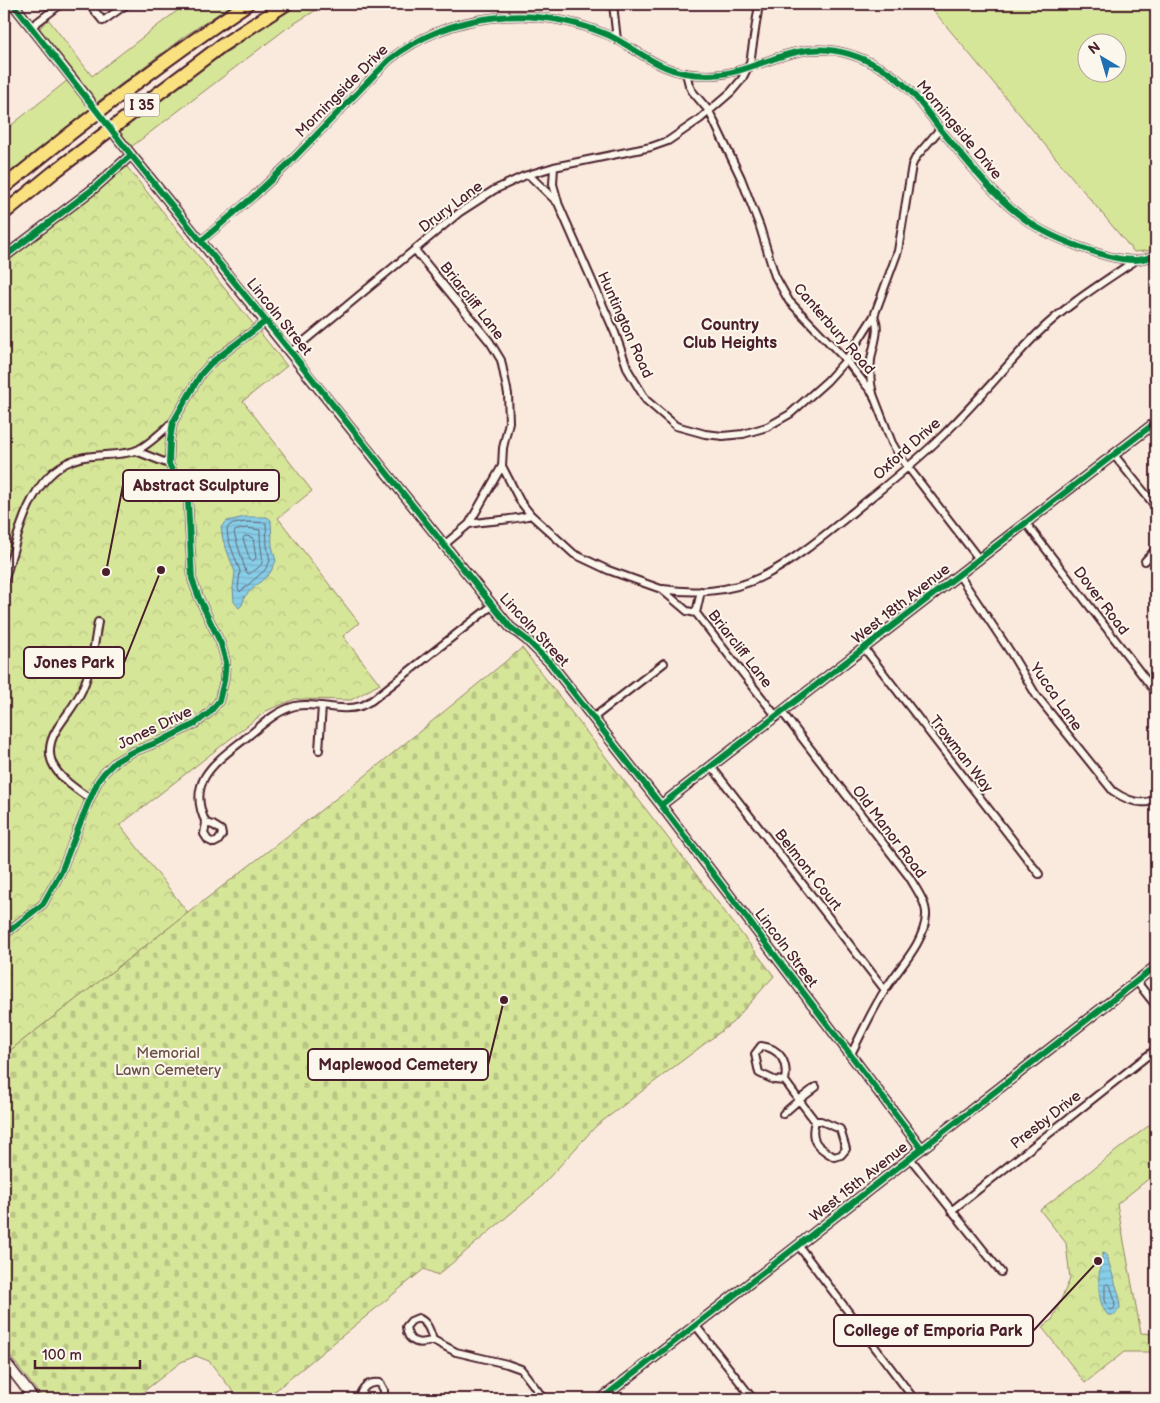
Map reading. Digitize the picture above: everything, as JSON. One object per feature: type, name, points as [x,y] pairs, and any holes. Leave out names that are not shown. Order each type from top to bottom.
[{"type":"highway","name":"I 35","points":[[4,187],[84,122],[247,4]]},
{"type":"highway","name":"I 35","points":[[4,213],[54,172],[175,80],[221,46],[286,4]]},
{"type":"street","points":[[13,4],[90,101]]},
{"type":"street","points":[[31,26],[61,4]]},
{"type":"street","points":[[89,4],[102,21],[126,4]]},
{"type":"street","points":[[613,4],[617,40]]},
{"type":"street","points":[[747,69],[750,63],[759,4]]},
{"type":"street","name":"Morningside Drive","points":[[201,240],[281,171],[388,60],[404,48],[459,23],[483,18],[519,16],[558,19],[585,27],[617,40],[666,67],[686,73],[709,75],[728,73],[809,50],[843,52],[881,68],[899,80],[918,99],[940,129],[995,193],[1037,227],[1100,254],[1136,260],[1156,256]]},
{"type":"street","name":"Drury Lane","points":[[291,352],[460,212],[494,190],[528,175],[554,167],[652,147],[668,141],[731,92],[742,79],[747,69]]},
{"type":"street","name":"Canterbury Road","points":[[686,73],[692,92],[709,111],[741,178],[760,227],[775,276],[789,300],[846,360],[874,394],[892,442],[907,468],[979,559]]},
{"type":"street","name":"Huntington Road","points":[[528,175],[558,203],[615,333],[628,370],[646,400],[676,426],[706,434],[723,436],[743,434],[767,427],[790,414],[827,382],[846,360],[874,316],[898,251],[912,165],[916,157],[940,129]]},
{"type":"street","name":"Lincoln Street","points":[[117,137],[266,320],[510,627],[527,640],[551,664],[662,805],[922,1149]]},
{"type":"street","points":[[4,257],[92,190],[131,155]]},
{"type":"street","points":[[554,167],[553,184],[558,203]]},
{"type":"street","name":"Briarcliff Lane","points":[[415,250],[490,342],[501,360],[508,394],[509,422],[503,448],[502,466],[520,502],[531,515],[574,554],[608,570],[662,589],[687,611],[696,613],[779,714]]},
{"type":"street","name":"Oxford Drive","points":[[662,589],[676,592],[711,591],[734,587],[759,579],[772,571],[835,527],[907,468],[939,439],[1037,334],[1079,299],[1136,260]]},
{"type":"street","points":[[874,316],[877,322],[877,330],[871,363],[874,394]]},
{"type":"street","points":[[4,582],[29,504],[39,486],[63,465],[80,458],[136,451],[169,464],[173,422],[201,374],[211,363],[266,320]]},
{"type":"street","points":[[136,451],[173,422]]},
{"type":"street","name":"West 18th Avenue","points":[[662,805],[1156,422]]},
{"type":"street","points":[[1114,455],[1156,506]]},
{"type":"street","name":"Jones Drive","points":[[4,935],[43,904],[61,872],[98,781],[114,762],[195,724],[219,702],[226,662],[221,644],[192,579],[188,500],[169,464]]},
{"type":"street","points":[[444,545],[469,524],[502,466]]},
{"type":"street","points":[[469,524],[531,515]]},
{"type":"street","name":"Dover Road","points":[[1026,523],[1156,694]]},
{"type":"street","points":[[1145,560],[1156,549]]},
{"type":"street","name":"Yucca Lane","points":[[959,574],[1036,695],[1112,791],[1123,798],[1138,803],[1156,799]]},
{"type":"street","points":[[696,613],[701,591]]},
{"type":"street","points":[[206,823],[202,814],[199,793],[202,781],[208,770],[218,759],[264,723],[281,711],[297,706],[360,706],[371,701],[493,605]]},
{"type":"street","points":[[90,798],[64,778],[54,767],[49,757],[50,746],[57,729],[82,691],[88,676],[98,622]]},
{"type":"street","name":"Trowman Way","points":[[864,648],[1039,874]]},
{"type":"street","points":[[593,718],[664,663]]},
{"type":"street","points":[[318,750],[322,706]]},
{"type":"street","name":"Old Manor Road","points":[[779,714],[910,878],[922,900],[926,914],[924,926],[914,947],[885,990],[851,1054]]},
{"type":"street","name":"Belmont Court","points":[[712,766],[885,990]]},
{"type":"street","name":"West 15th Avenue","points":[[601,1399],[1156,966]]},
{"type":"street","points":[[1136,982],[1156,1006]]},
{"type":"street","points":[[785,1081],[774,1080],[759,1073],[755,1054],[761,1046],[781,1055],[786,1070],[785,1081],[815,1121],[828,1123],[840,1129],[846,1149],[841,1155],[834,1157],[818,1147],[815,1143],[815,1121]]},
{"type":"street","name":"Presby Drive","points":[[951,1211],[1156,1049]]},
{"type":"street","points":[[782,1114],[816,1087]]},
{"type":"street","points":[[910,1158],[1001,1272]]},
{"type":"street","points":[[798,1245],[914,1399]]},
{"type":"street","points":[[433,1340],[429,1327],[423,1320],[418,1318],[411,1321],[406,1327],[412,1341],[418,1344],[433,1340],[456,1352],[521,1369],[544,1399]]},
{"type":"street","points":[[696,1326],[753,1399]]},
{"type":"street","points":[[4,1360],[34,1399]]},
{"type":"street","points":[[358,1399],[366,1385],[373,1382],[380,1383],[384,1390],[384,1399]]},
{"type":"green space","points":[[186,4],[233,4],[182,38],[96,103],[41,32],[40,28],[48,19],[92,76]]},
{"type":"green space","points":[[297,4],[326,4],[287,28],[131,147],[119,131],[202,69]]},
{"type":"green space","points":[[928,4],[1156,4],[1156,250],[1134,252]]},
{"type":"green space","points":[[68,80],[86,104],[92,107],[4,177],[4,131]]},
{"type":"green space","points":[[127,167],[287,366],[243,401],[312,491],[278,518],[359,623],[343,636],[380,684],[351,700],[295,699],[266,711],[120,825],[188,913],[4,1055],[4,263]]},
{"type":"green space","name":"Memorial Lawn Cemetery","points":[[522,648],[774,976],[732,1023],[596,1126],[535,1193],[438,1275],[424,1269],[265,1399],[239,1399],[209,1361],[196,1356],[181,1362],[134,1399],[43,1399],[4,1348],[4,1055],[360,780]]},
{"type":"green space","points":[[1156,1120],[1156,1173],[1117,1204],[1141,1333],[1156,1334],[1156,1352],[1124,1352],[1085,1383],[1042,1327],[1052,1320],[1070,1279],[1066,1243],[1040,1210]]},
{"type":"water","points":[[245,517],[267,517],[271,520],[272,546],[276,561],[270,573],[245,596],[239,608],[234,602],[235,572],[223,540],[221,527],[227,521]]},
{"type":"water","points":[[1103,1253],[1106,1254],[1119,1295],[1120,1308],[1115,1315],[1108,1315],[1099,1294],[1099,1277]]},
{"type":"tunnel","points":[[90,101],[114,133]]},
{"type":"cycle path","points":[[13,4],[131,155],[510,627],[527,640],[551,664],[661,805],[922,1149]]},
{"type":"cycle path","points":[[201,241],[288,164],[389,60],[414,44],[440,31],[467,22],[523,16],[552,19],[580,25],[608,35],[665,67],[692,74],[708,75],[735,72],[784,55],[819,49],[838,51],[856,56],[899,80],[988,185],[1008,205],[1032,224],[1064,241],[1107,256],[1135,260],[1156,256]]},
{"type":"cycle path","points":[[4,257],[93,189],[131,155]]},
{"type":"cycle path","points":[[4,935],[43,904],[61,872],[87,806],[98,781],[104,773],[115,762],[130,753],[163,740],[195,724],[209,713],[219,701],[226,662],[221,644],[192,579],[188,501],[169,464],[170,440],[173,422],[201,374],[211,363],[266,321]]},
{"type":"cycle path","points":[[661,805],[1156,422]]},
{"type":"cycle path","points":[[601,1399],[1156,966]]},
{"type":"place","name":"Jones Park","points":[[161,570]]},
{"type":"place","name":"Abstract Sculpture","points":[[106,572]]},
{"type":"place","name":"Maplewood Cemetery","points":[[504,1000]]},
{"type":"place","name":"College of Emporia Park","points":[[1098,1261]]},
{"type":"district","name":"Country Club Heights","points":[[730,334]]}]
